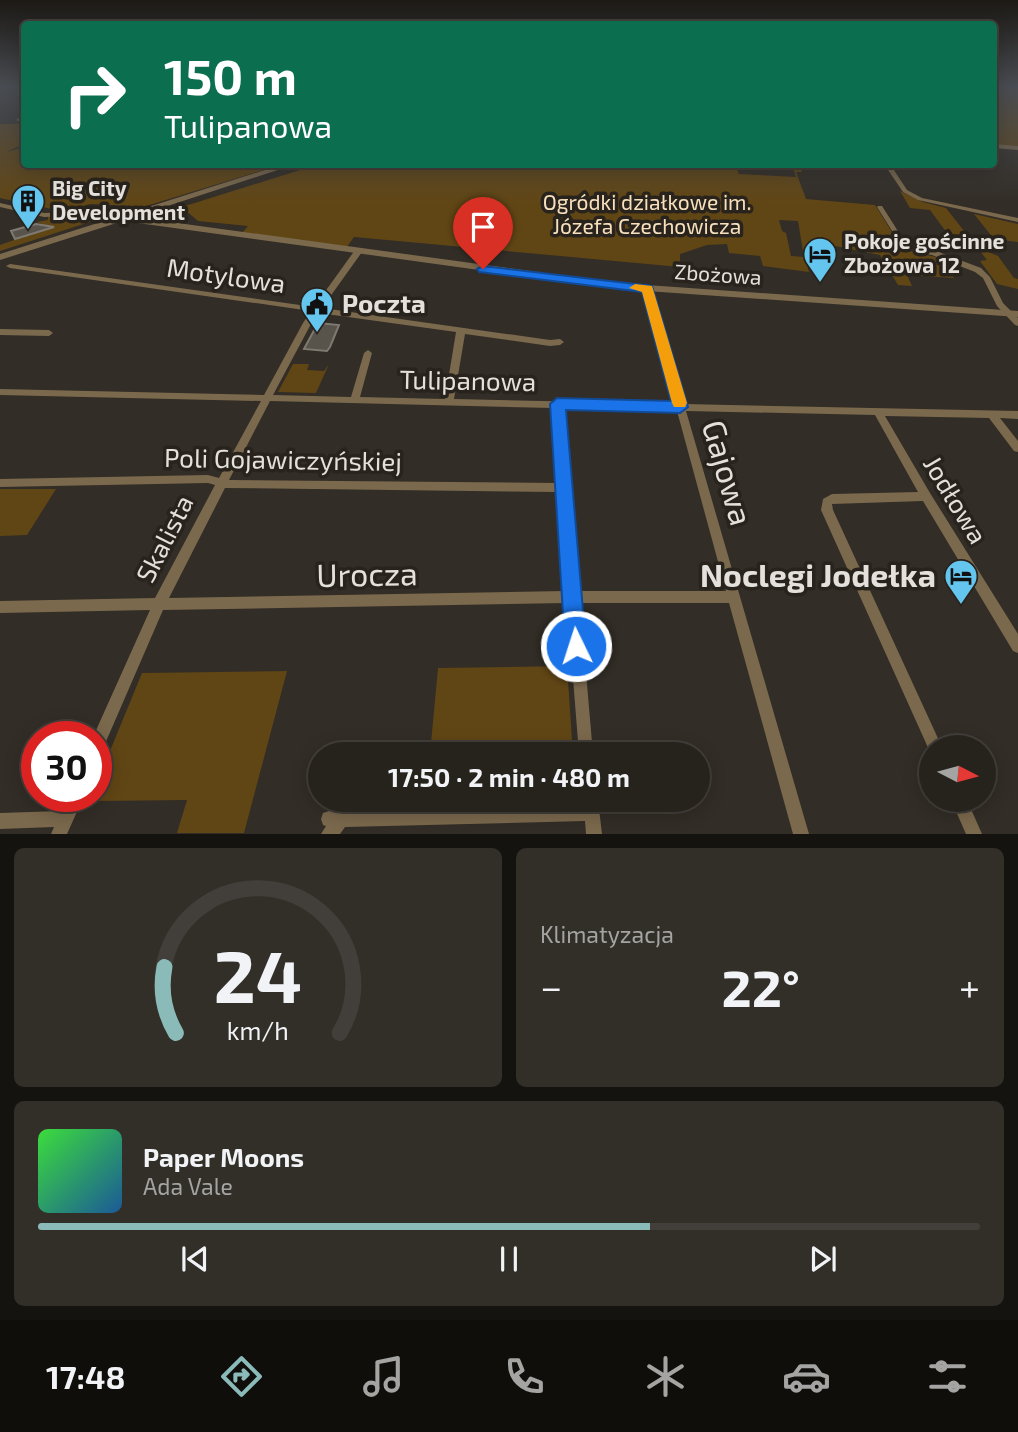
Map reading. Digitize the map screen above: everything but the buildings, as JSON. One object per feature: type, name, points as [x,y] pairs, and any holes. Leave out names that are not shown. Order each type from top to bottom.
[{"type":"street","points":[[997,146],[1018,148]]},
{"type":"street","points":[[0,257],[280,168]]},
{"type":"street","points":[[890,168],[905,191],[920,199],[1018,220]]},
{"type":"street","points":[[0,205],[44,215],[102,213],[122,218]]},
{"type":"street","points":[[880,207],[906,249],[933,253],[978,270],[986,277],[1000,304],[1013,313],[1018,323]]},
{"type":"street","name":"Zbożowa","points":[[122,218],[136,225],[167,226],[647,289],[1013,313]]},
{"type":"street","name":"Skalista","points":[[108,721],[159,604],[267,398],[314,310],[358,252]]},
{"type":"street","name":"Motylowa","points":[[10,266],[550,343],[560,342]]},
{"type":"street","name":"Gajowa","points":[[647,289],[801,834]]},
{"type":"street","points":[[449,402],[461,330]]},
{"type":"street","points":[[0,332],[49,333]]},
{"type":"street","points":[[355,399],[368,353]]},
{"type":"street","name":"Tulipanowa","points":[[0,392],[1018,415]]},
{"type":"street","points":[[557,404],[585,742]]},
{"type":"street","name":"Jodłowa","points":[[878,412],[1018,646]]},
{"type":"street","points":[[991,414],[1018,448]]},
{"type":"street","name":"Poli Gojawiczyńskiej","points":[[0,483],[208,480],[222,483],[564,488]]},
{"type":"street","points":[[926,496],[832,499],[827,502],[827,510],[930,735]]},
{"type":"street","name":"Urocza","points":[[0,607],[573,597],[735,597]]},
{"type":"street","points":[[333,824],[505,812]]},
{"type":"street","points":[[592,812],[594,834]]},
{"type":"street","points":[[964,812],[974,834]]},
{"type":"street","points":[[0,821],[62,826]]},
{"type":"green space","points":[[0,126],[21,126],[21,145],[6,152],[21,148],[21,168],[270,168],[120,214],[116,212],[130,206],[91,204],[61,211],[0,198]]},
{"type":"green space","points":[[997,126],[1018,126],[1018,146],[997,145]]},
{"type":"green space","name":"Ogródki działkowe im. Józefa Czechowicza","points":[[306,168],[737,168],[739,174],[796,177],[793,168],[801,168],[802,172],[796,172],[806,199],[875,205],[903,250],[941,258],[954,278],[907,275],[912,286],[898,285],[880,255],[815,242],[818,260],[805,258],[809,272],[763,266],[760,256],[729,253],[727,244],[707,245],[680,254],[680,267],[354,237],[346,248],[241,234],[248,226],[198,221],[185,210],[185,206]],"holes":[[[779,220],[798,221],[804,257],[791,256],[786,233],[782,231]]]},
{"type":"green space","points":[[900,191],[923,202],[946,208],[968,236],[947,233],[930,210],[910,208]]},
{"type":"green space","points":[[974,214],[1018,224],[1018,242],[994,239]]},
{"type":"green space","points":[[48,217],[102,218],[0,251],[0,245],[51,227],[36,222],[48,220]]},
{"type":"green space","points":[[977,247],[998,256],[1014,278],[1018,279],[1018,289],[997,284],[980,261],[987,260]]},
{"type":"green space","points":[[293,364],[309,364],[307,370],[324,371],[329,364],[316,393],[278,392]]},
{"type":"green space","points":[[0,489],[56,489],[27,535],[0,536]]},
{"type":"green space","points":[[567,666],[572,742],[431,742],[438,668]]},
{"type":"green space","points":[[287,671],[244,833],[177,833],[187,800],[112,801],[112,746],[142,673]]},
{"type":"slow traffic","points":[[635,288],[647,289],[679,403]]},
{"type":"place","name":"Big City Development","points":[[28,231]]},
{"type":"place","name":"Pokoje gościnne Zbożowa 12","points":[[820,284]]},
{"type":"place","name":"Poczta","points":[[317,334]]},
{"type":"place","name":"Noclegi Jodełka","points":[[961,606]]},
{"type":"route","points":[[483,269],[647,289],[680,407],[557,404],[576,646]]}]
